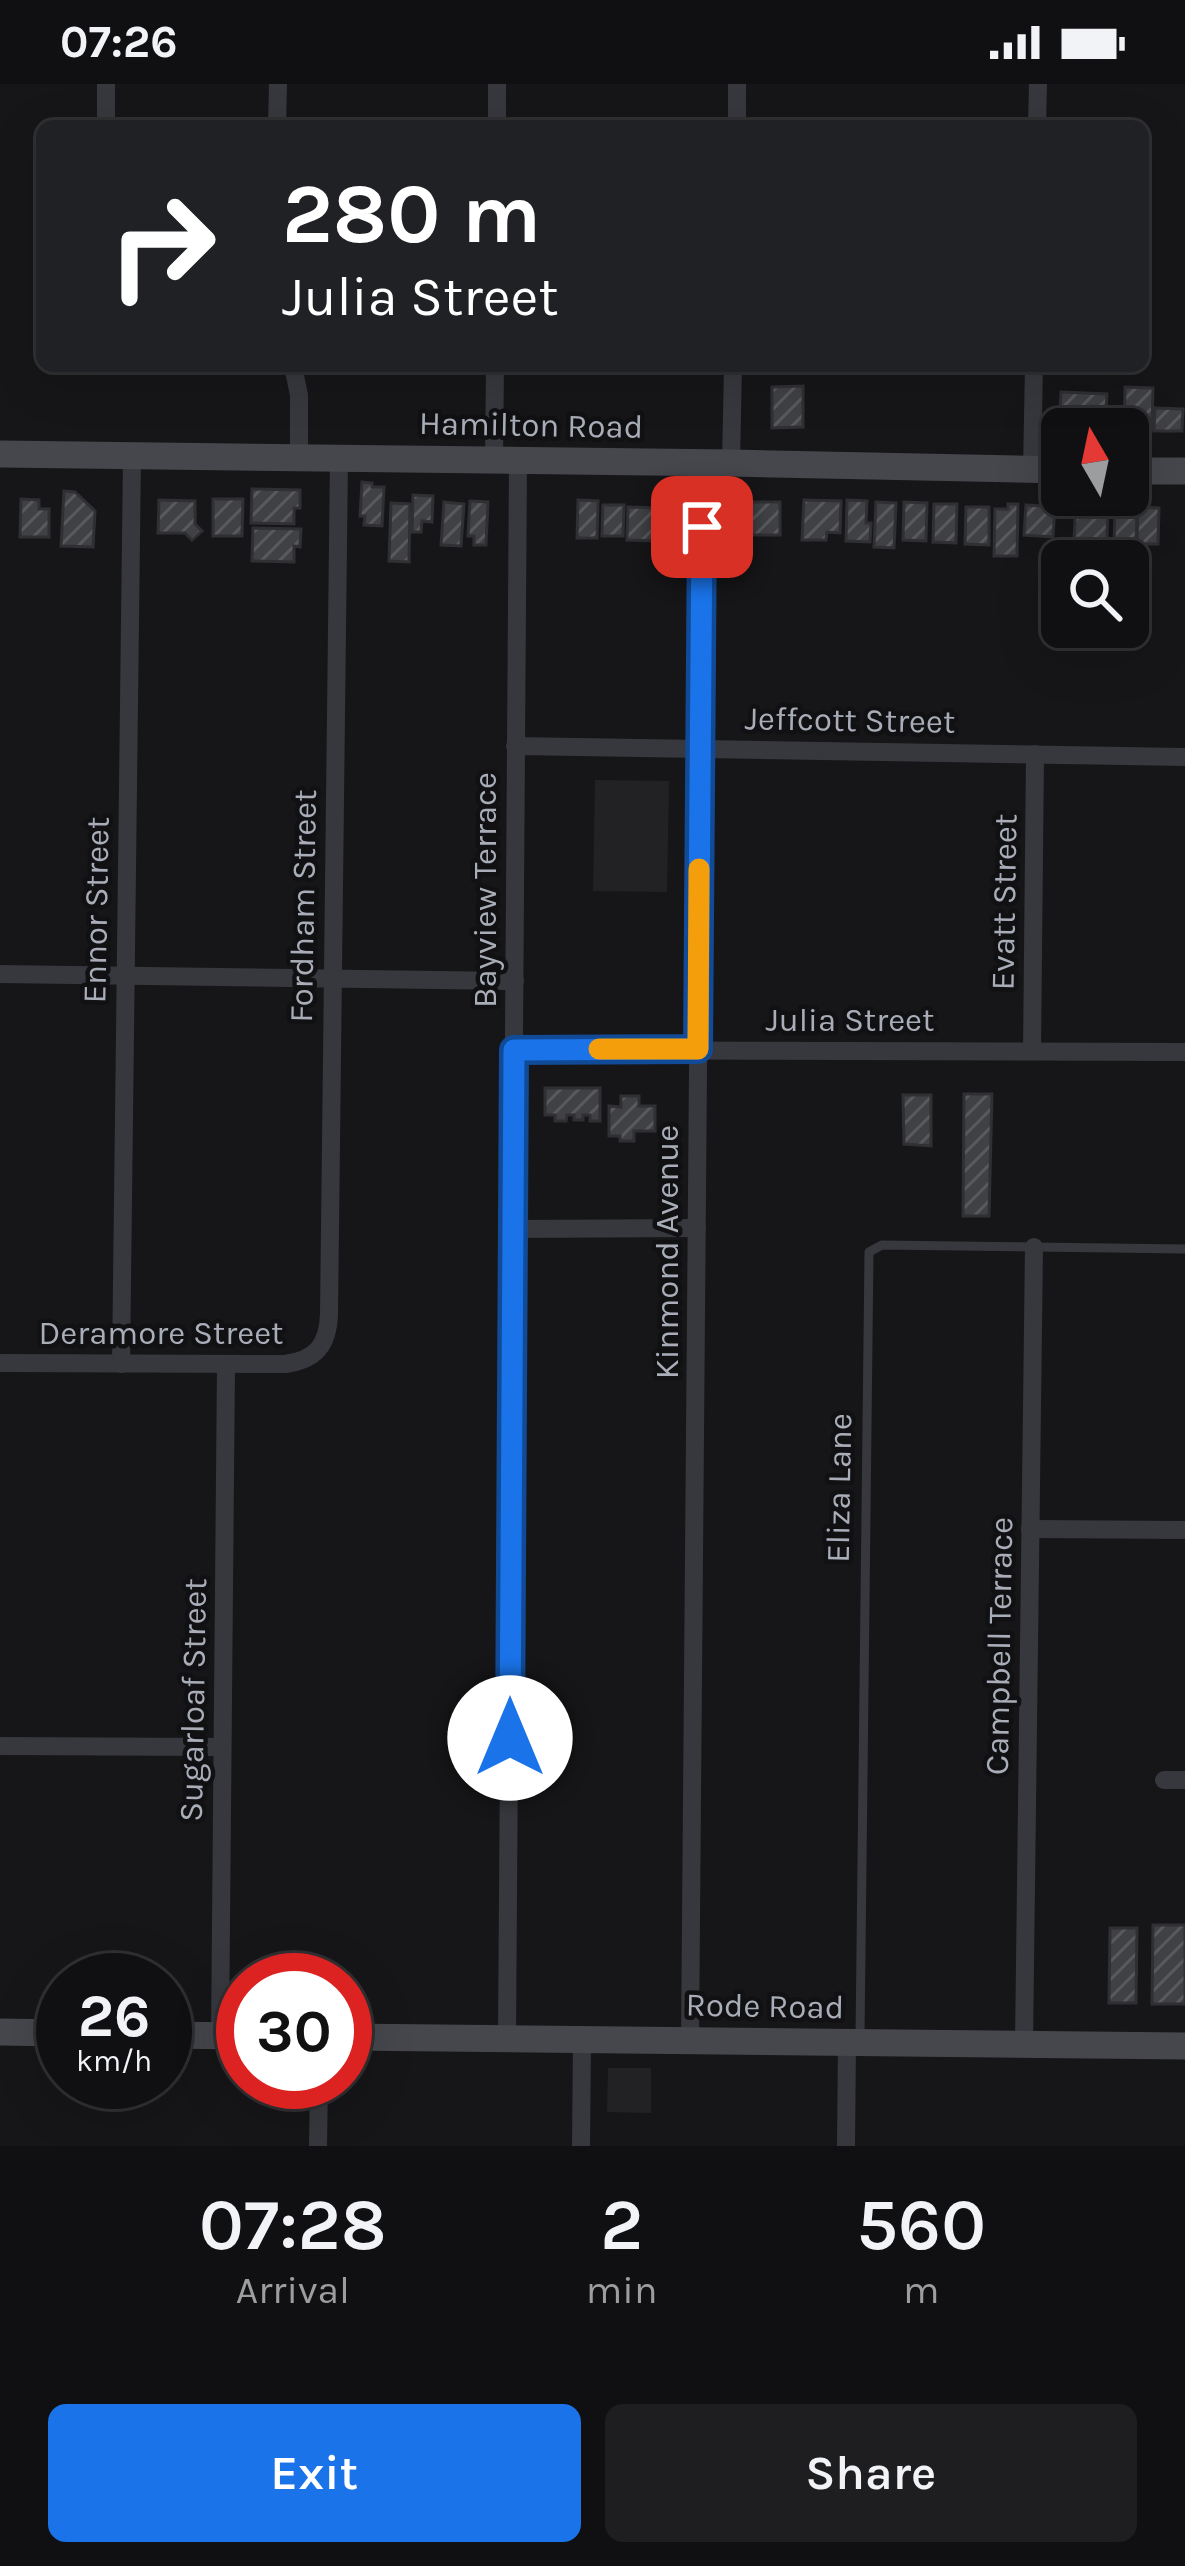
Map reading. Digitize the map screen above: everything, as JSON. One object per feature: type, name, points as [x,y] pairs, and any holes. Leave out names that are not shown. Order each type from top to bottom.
[{"type":"main road","name":"Hamilton Road","points":[[0,454],[1041,470]]},
{"type":"main road","points":[[1149,471],[1185,471]]},
{"type":"main road","points":[[0,2032],[36,2033]]},
{"type":"main road","name":"Rode Road","points":[[372,2038],[1185,2046]]},
{"type":"street","points":[[106,84],[106,120]]},
{"type":"street","points":[[278,84],[278,120]]},
{"type":"street","points":[[497,84],[497,120]]},
{"type":"street","points":[[737,84],[737,120]]},
{"type":"street","points":[[1037,120],[1038,84]]},
{"type":"street","points":[[294,372],[299,457]]},
{"type":"street","name":"Bayview Terrace","points":[[496,372],[506,460],[515,746],[507,2039]]},
{"type":"street","points":[[731,463],[733,372]]},
{"type":"street","points":[[1032,470],[1034,372]]},
{"type":"street","name":"Ennor Street","points":[[121,1364],[132,456]]},
{"type":"street","name":"Fordham Street","points":[[319,1352],[329,1315],[339,458]]},
{"type":"street","name":"Kinmond Avenue","points":[[690,2041],[703,463]]},
{"type":"street","name":"Jeffcott Street","points":[[515,746],[1185,757]]},
{"type":"street","name":"Evatt Street","points":[[1032,1051],[1035,754]]},
{"type":"street","points":[[0,974],[515,981]]},
{"type":"street","name":"Julia Street","points":[[514,1050],[1185,1052]]},
{"type":"street","points":[[514,1229],[697,1228]]},
{"type":"street","name":"Campbell Terrace","points":[[1024,2044],[1034,1247]]},
{"type":"street","name":"Deramore Street","points":[[0,1364],[285,1364],[319,1352]]},
{"type":"street","name":"Sugarloaf Street","points":[[226,1364],[222,1747],[228,1953]]},
{"type":"street","points":[[1030,1529],[1185,1530]]},
{"type":"street","points":[[0,1746],[222,1747]]},
{"type":"street","points":[[1164,1780],[1185,1780]]},
{"type":"street","points":[[581,2146],[582,2040]]},
{"type":"street","points":[[846,2146],[854,2042]]},
{"type":"street","points":[[319,2109],[319,2146]]},
{"type":"lane","name":"Eliza Lane","points":[[854,2042],[869,1252],[882,1245],[1185,1250]]},
{"type":"shaded area","points":[[595,780],[669,781],[667,892],[593,891]]},
{"type":"shaded area","points":[[608,2068],[651,2068],[651,2113],[607,2112]]},
{"type":"building","points":[[803,386],[803,427],[772,428],[772,387]]},
{"type":"building","points":[[1125,387],[1153,388],[1152,429],[1149,408],[1124,408]]},
{"type":"building","points":[[1061,392],[1107,394],[1106,408],[1060,408]]},
{"type":"building","points":[[1155,408],[1183,409],[1182,431],[1154,431]]},
{"type":"building","points":[[362,482],[384,487],[382,526],[364,525]]},
{"type":"building","points":[[252,489],[300,490],[294,524],[251,523]]},
{"type":"building","points":[[64,491],[75,492],[95,511],[93,547],[61,546]]},
{"type":"building","points":[[413,495],[433,496],[432,522],[422,521],[421,532],[412,532]]},
{"type":"building","points":[[21,499],[39,500],[39,509],[49,509],[49,537],[20,537]]},
{"type":"building","points":[[213,499],[243,499],[242,536],[213,536]]},
{"type":"building","points":[[159,500],[195,501],[195,524],[202,531],[192,540],[185,533],[158,533]]},
{"type":"building","points":[[578,500],[598,501],[597,538],[577,538]]},
{"type":"building","points":[[804,500],[841,501],[840,533],[827,532],[826,540],[802,540]]},
{"type":"building","points":[[847,500],[867,501],[870,542],[846,541]]},
{"type":"building","points":[[470,501],[488,502],[486,545],[474,545],[474,536],[468,536]]},
{"type":"building","points":[[444,502],[464,504],[461,546],[441,545]]},
{"type":"building","points":[[750,502],[780,502],[780,535],[750,535]]},
{"type":"building","points":[[876,502],[896,503],[894,548],[874,547]]},
{"type":"building","points":[[904,502],[927,503],[926,541],[903,540]]},
{"type":"building","points":[[391,503],[410,504],[409,562],[389,561]]},
{"type":"building","points":[[934,504],[957,504],[956,543],[933,542]]},
{"type":"building","points":[[1008,504],[1018,504],[1017,556],[994,556],[995,509],[1008,509]]},
{"type":"building","points":[[603,505],[624,505],[623,536],[602,536]]},
{"type":"building","points":[[1026,505],[1041,506],[1041,516],[1054,516],[1053,537],[1024,535]]},
{"type":"building","points":[[628,507],[663,508],[662,541],[627,540]]},
{"type":"building","points":[[966,507],[989,507],[989,545],[965,544]]},
{"type":"building","points":[[1149,508],[1159,508],[1158,544],[1137,540],[1138,516],[1149,516]]},
{"type":"building","points":[[1075,516],[1108,516],[1107,539],[1074,538]]},
{"type":"building","points":[[1115,516],[1137,516],[1136,540],[1114,540]]},
{"type":"building","points":[[253,528],[301,529],[294,562],[252,561]]},
{"type":"building","points":[[545,1088],[600,1088],[600,1121],[590,1121],[590,1115],[574,1120],[574,1115],[567,1115],[566,1121],[555,1121],[555,1115],[545,1115]]},
{"type":"building","points":[[964,1094],[992,1094],[989,1216],[963,1216]]},
{"type":"building","points":[[903,1095],[931,1095],[931,1146],[904,1144]]},
{"type":"building","points":[[621,1096],[639,1096],[639,1106],[655,1106],[655,1131],[634,1131],[634,1141],[609,1136],[609,1106],[621,1107]]},
{"type":"building","points":[[1153,1925],[1185,1925],[1185,2004],[1152,2004]]},
{"type":"building","points":[[1110,1928],[1137,1928],[1136,2003],[1109,2003]]},
{"type":"slow traffic","points":[[599,1049],[698,1049],[699,869]]},
{"type":"route","points":[[510,1738],[514,1050],[698,1049],[702,527]]}]
